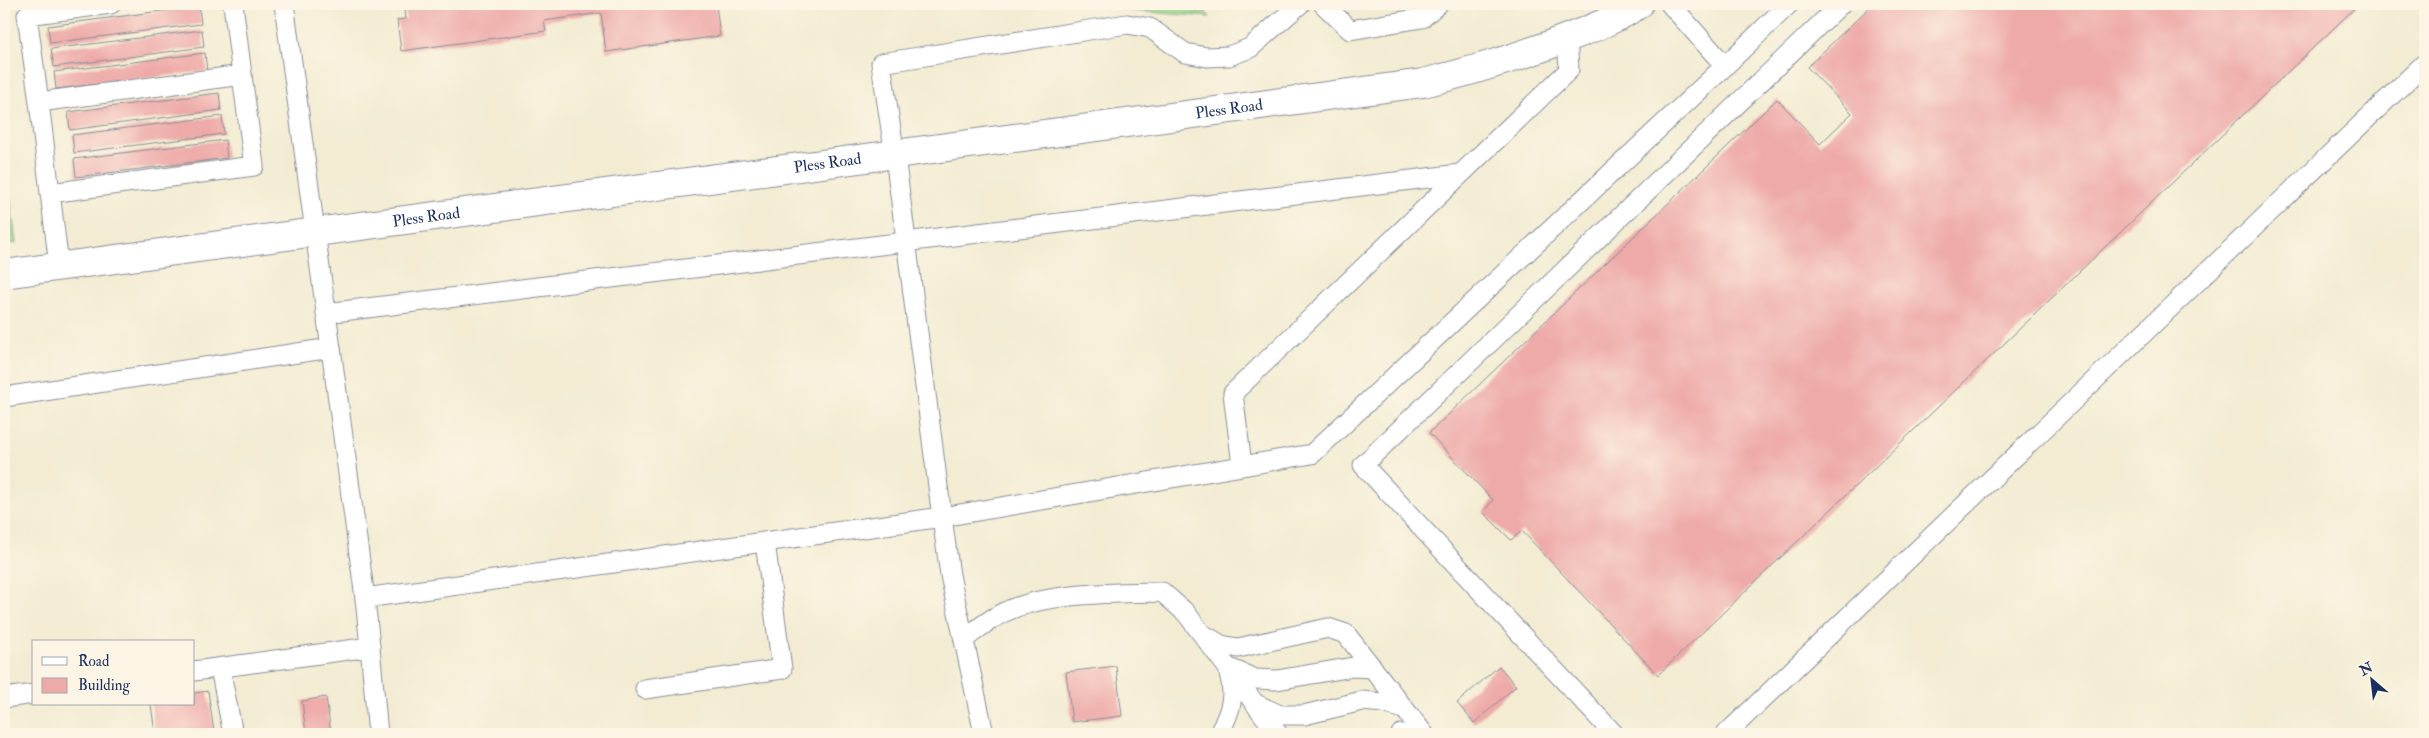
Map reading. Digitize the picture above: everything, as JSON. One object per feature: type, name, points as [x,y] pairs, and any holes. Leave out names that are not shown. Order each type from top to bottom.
[{"type":"street","name":"Pless Road","points":[[4,274],[895,156],[1423,83],[1473,72],[1567,38],[1639,4]]},
{"type":"lane","points":[[59,266],[27,14],[111,4]]},
{"type":"lane","points":[[50,193],[254,166],[233,4]]},
{"type":"lane","points":[[284,4],[365,598],[378,734]]},
{"type":"lane","points":[[984,734],[950,576],[881,63],[1127,24],[1150,28],[1185,53],[1207,57],[1230,56],[1250,48],[1300,4]]},
{"type":"lane","points":[[1323,4],[1350,30],[1422,18],[1438,4]]},
{"type":"lane","points":[[1670,4],[1725,66]]},
{"type":"lane","points":[[365,598],[942,517],[1312,454],[1789,4]]},
{"type":"lane","points":[[1614,734],[1363,465],[1841,4]]},
{"type":"lane","points":[[1242,466],[1233,393],[1569,70],[1567,38]]},
{"type":"lane","points":[[1726,734],[2425,62]]},
{"type":"lane","points":[[39,102],[242,76]]},
{"type":"lane","points":[[326,313],[1460,174]]},
{"type":"lane","points":[[4,397],[331,348]]},
{"type":"lane","points":[[645,689],[782,670],[764,542]]},
{"type":"lane","points":[[964,640],[1000,614],[1044,599],[1111,593],[1162,592],[1186,613],[1278,734]]},
{"type":"lane","points":[[1201,632],[1221,645],[1238,648],[1328,628],[1346,634],[1424,734]]},
{"type":"lane","points":[[195,671],[370,647]]},
{"type":"lane","points":[[1228,667],[1255,678],[1277,680],[1353,667],[1373,668]]},
{"type":"lane","points":[[1219,734],[1227,718],[1234,691],[1228,667]]},
{"type":"lane","points":[[220,668],[233,734]]},
{"type":"lane","points":[[4,698],[32,694]]},
{"type":"lane","points":[[1255,703],[1280,715],[1304,715],[1362,702],[1383,703],[1404,709]]},
{"type":"lane","points":[[1255,703],[1261,728],[1260,734]]},
{"type":"lane","points":[[1401,734],[1410,734]]},
{"type":"green space","points":[[1124,4],[1198,4],[1210,17],[1123,10]]},
{"type":"green space","points":[[4,150],[16,243],[4,245]]},
{"type":"building","points":[[394,4],[716,4],[720,36],[606,52],[601,13],[544,21],[546,31],[401,51],[397,20],[406,19],[405,9],[395,10]]},
{"type":"building","points":[[1873,4],[2359,4],[1658,675],[1522,531],[1511,540],[1483,512],[1493,500],[1429,433],[1777,99],[1820,144],[1852,113],[1807,67]]},
{"type":"building","points":[[199,6],[201,24],[50,43],[48,26]]},
{"type":"building","points":[[202,30],[204,47],[54,67],[51,49]]},
{"type":"building","points":[[205,53],[207,71],[56,89],[54,72]]},
{"type":"building","points":[[219,93],[221,110],[70,130],[68,112]]},
{"type":"building","points":[[222,116],[224,134],[74,153],[72,135]]},
{"type":"building","points":[[225,140],[227,158],[76,177],[74,159]]},
{"type":"building","points":[[1116,666],[1122,716],[1072,722],[1066,672]]},
{"type":"building","points":[[1499,666],[1516,686],[1474,723],[1457,703]]},
{"type":"building","points":[[208,691],[214,732],[155,734],[151,706],[195,706],[195,693]]},
{"type":"building","points":[[326,697],[331,734],[306,734],[302,701]]}]
